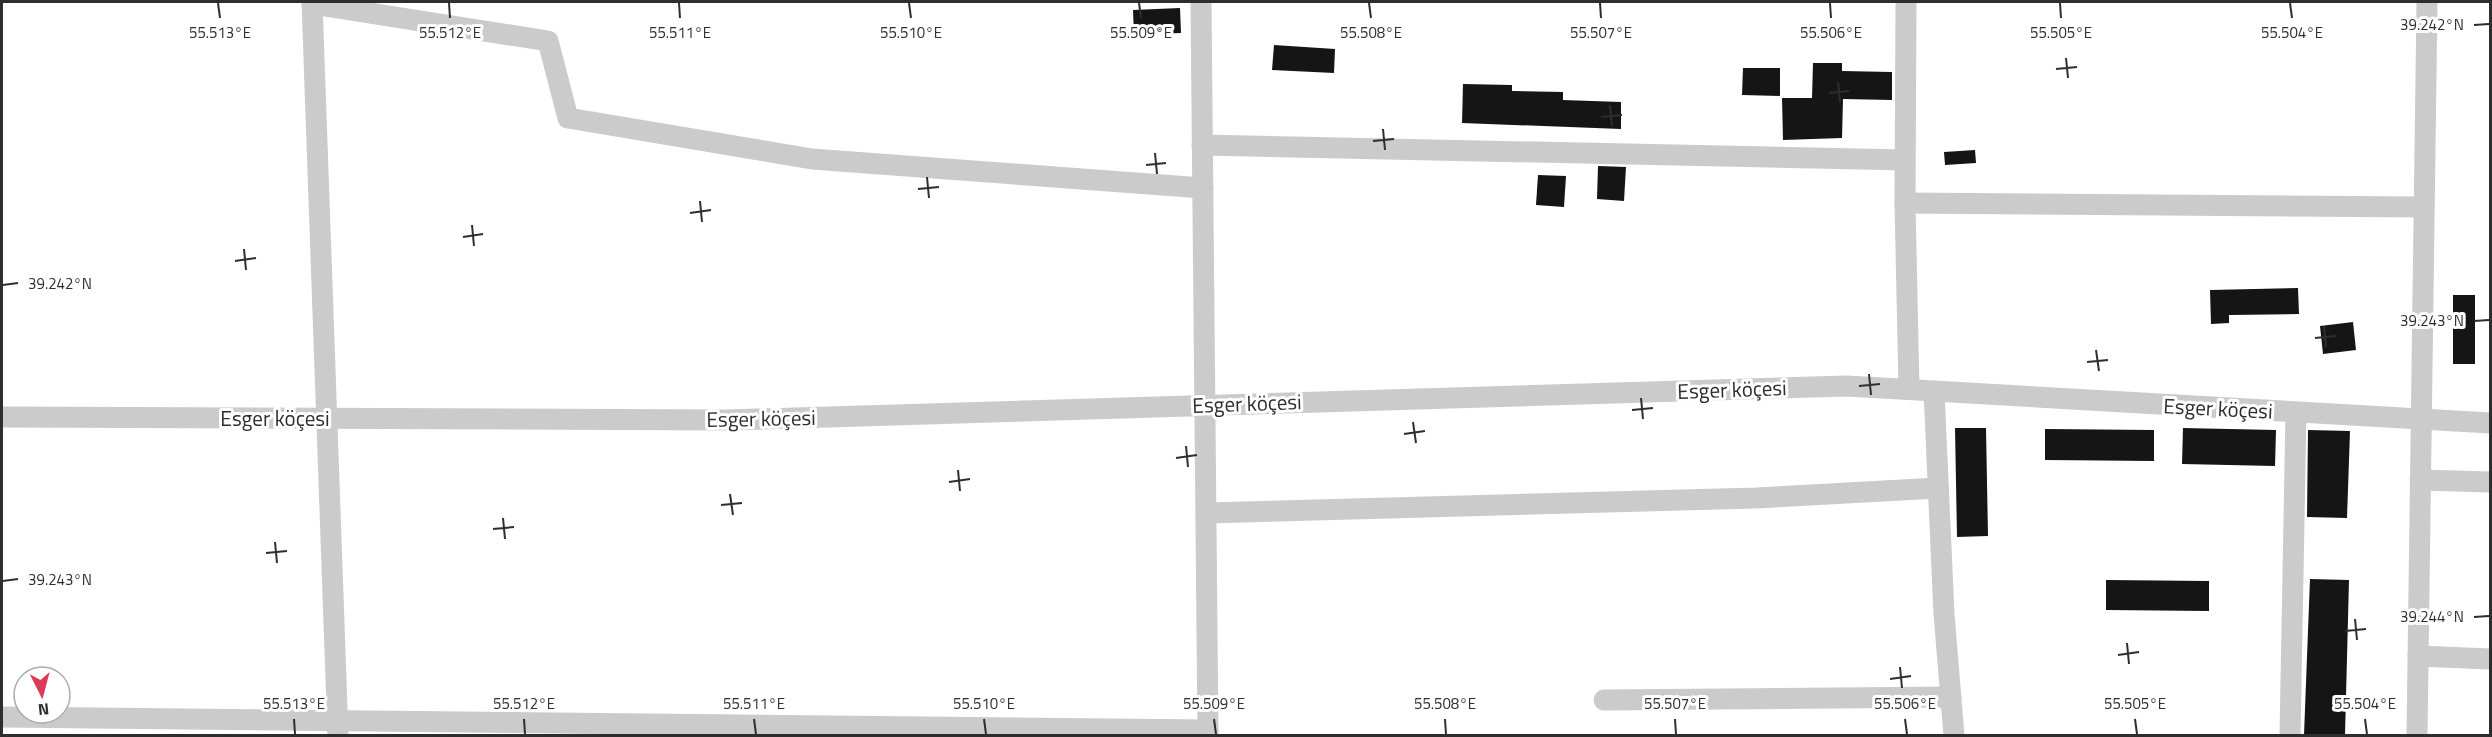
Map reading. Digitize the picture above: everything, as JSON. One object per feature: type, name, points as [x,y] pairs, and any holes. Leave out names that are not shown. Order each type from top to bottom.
[{"type":"street","points":[[2,717],[338,727],[1208,733],[1201,2]]},
{"type":"street","points":[[1905,2],[1905,203],[1909,390]]},
{"type":"street","points":[[2417,735],[2427,2]]},
{"type":"street","points":[[338,727],[312,3],[548,40],[568,118],[812,159],[1203,188]]},
{"type":"street","points":[[1202,145],[1905,160]]},
{"type":"street","points":[[1905,203],[2424,207]]},
{"type":"street","name":"Esger köçesi","points":[[2,417],[727,420],[1847,386],[2490,423]]},
{"type":"street","points":[[1934,391],[1944,614],[1954,735]]},
{"type":"street","points":[[2290,735],[2296,412]]},
{"type":"street","points":[[2421,480],[2490,482]]},
{"type":"street","points":[[1206,513],[1756,498],[1938,488]]},
{"type":"street","points":[[2418,656],[2490,659]]},
{"type":"street","points":[[1604,700],[1951,697]]},
{"type":"building","points":[[1180,8],[1181,33],[1134,35],[1133,10]]},
{"type":"building","points":[[1274,45],[1335,49],[1334,73],[1272,70]]},
{"type":"building","points":[[1813,63],[1842,63],[1842,71],[1892,72],[1892,100],[1843,99],[1842,138],[1783,140],[1782,98],[1812,98]]},
{"type":"building","points":[[1743,68],[1780,68],[1780,96],[1742,95]]},
{"type":"building","points":[[1463,84],[1512,85],[1512,91],[1563,92],[1563,100],[1621,102],[1621,129],[1462,123]]},
{"type":"building","points":[[1975,150],[1976,163],[1945,165],[1944,152]]},
{"type":"building","points":[[1598,166],[1626,167],[1624,201],[1597,199]]},
{"type":"building","points":[[1538,175],[1566,176],[1564,207],[1536,205]]},
{"type":"building","points":[[2298,288],[2299,314],[2229,315],[2229,323],[2211,324],[2210,290]]},
{"type":"building","points":[[2453,295],[2475,295],[2475,364],[2453,364]]},
{"type":"building","points":[[2353,322],[2356,350],[2323,354],[2320,326]]},
{"type":"building","points":[[1955,428],[1986,428],[1988,536],[1957,537]]},
{"type":"building","points":[[2183,428],[2276,430],[2275,466],[2182,464]]},
{"type":"building","points":[[2045,429],[2154,430],[2154,461],[2045,460]]},
{"type":"building","points":[[2308,430],[2350,431],[2347,518],[2307,517]]},
{"type":"building","points":[[2310,579],[2349,580],[2345,735],[2304,735]]},
{"type":"building","points":[[2106,580],[2209,581],[2209,611],[2106,610]]}]
